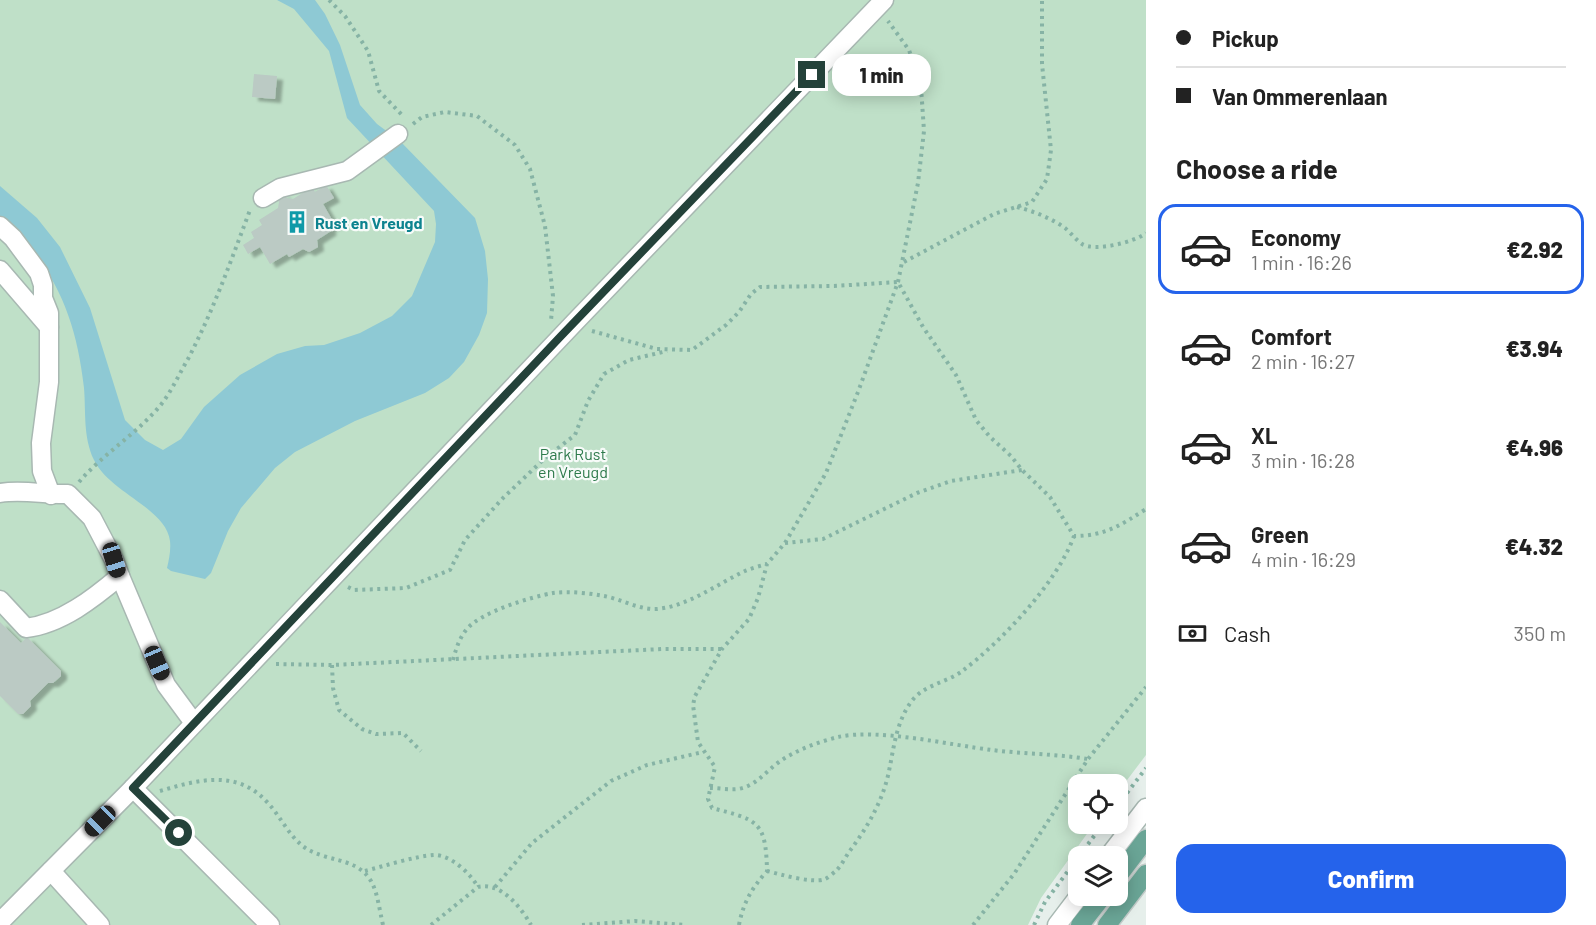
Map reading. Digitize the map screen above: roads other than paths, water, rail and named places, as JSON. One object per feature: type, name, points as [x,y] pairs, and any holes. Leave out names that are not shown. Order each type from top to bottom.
[{"type":"main road","points":[[1128,863],[1146,840]]},
{"type":"main road","points":[[1107,925],[1146,874]]},
{"type":"main road","points":[[1080,925],[1095,906]]},
{"type":"street","points":[[0,922],[133,788],[880,4]]},
{"type":"street","points":[[263,198],[280,188],[348,171],[374,152],[401,125]]},
{"type":"street","points":[[0,226],[13,238],[39,273],[43,285],[43,298],[49,313],[49,382],[41,443],[42,471],[51,495]]},
{"type":"street","points":[[0,270],[32,310],[49,327]]},
{"type":"street","points":[[0,493],[13,491],[51,495],[68,494],[92,518],[114,560],[166,685],[194,723]]},
{"type":"street","points":[[0,600],[26,628],[42,626],[97,596],[120,576]]},
{"type":"street","points":[[133,788],[270,925]]},
{"type":"street","points":[[1117,846],[1146,808]]},
{"type":"street","points":[[51,871],[100,925]]},
{"type":"street","points":[[1057,925],[1071,906]]},
{"type":"water","points":[[277,0],[315,0],[325,14],[340,45],[360,105],[377,124],[400,141],[475,218],[485,251],[488,279],[487,313],[479,335],[464,362],[449,378],[425,393],[355,421],[295,452],[275,468],[241,508],[228,531],[211,573],[205,579],[167,568],[170,541],[166,529],[159,519],[112,482],[94,460],[87,433],[80,362],[68,315],[59,293],[35,253],[0,216],[0,186],[37,218],[60,247],[90,308],[125,420],[145,440],[163,450],[181,439],[204,407],[240,375],[277,354],[305,346],[324,345],[360,333],[392,316],[412,296],[435,242],[434,211],[347,118],[329,51],[294,9]]},
{"type":"place","name":"Rust en Vreugd","points":[[297,222]]},
{"type":"park label","name":"Park Rust en Vreugd","points":[[573,462]]}]
